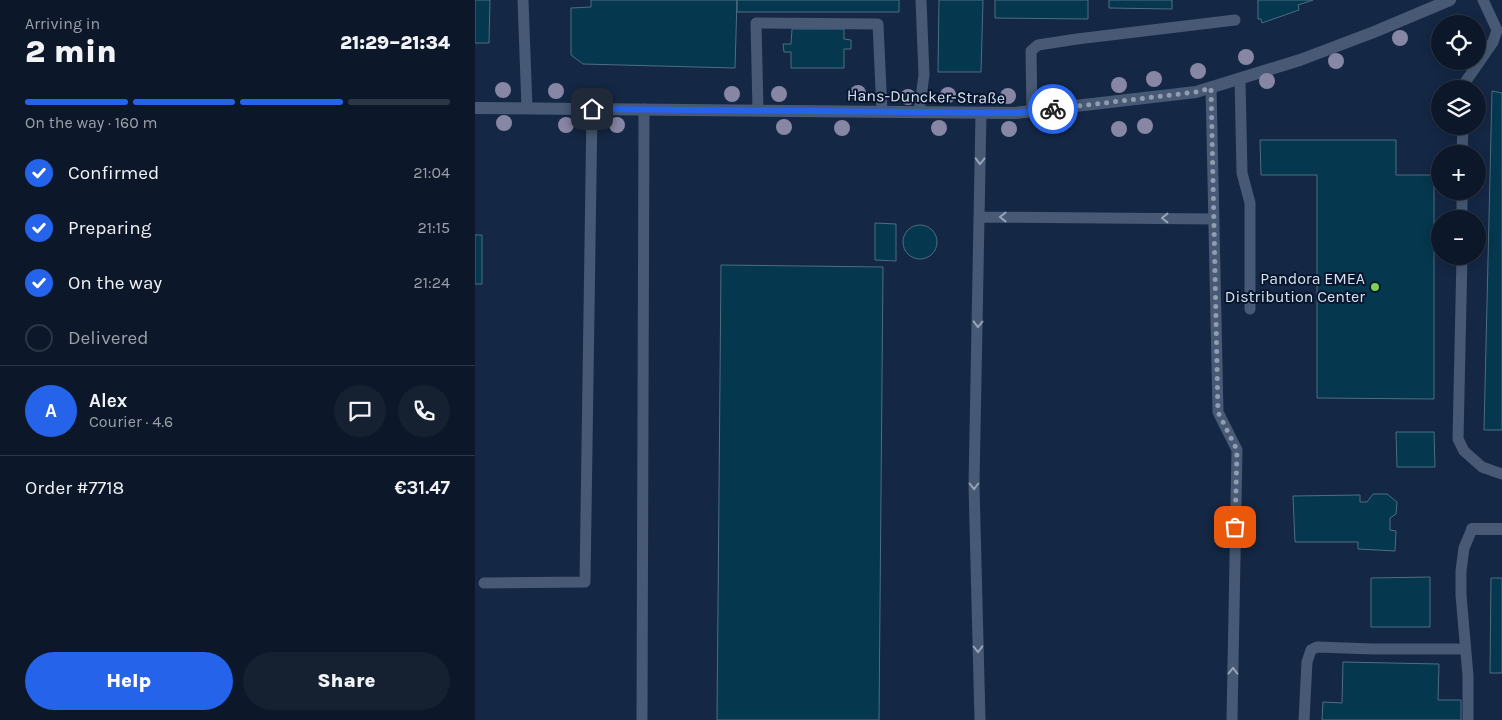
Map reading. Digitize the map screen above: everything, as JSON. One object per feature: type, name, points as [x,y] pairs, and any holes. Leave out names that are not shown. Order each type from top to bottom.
[{"type":"street","name":"Hans-Duncker-Straße","points":[[475,108],[1015,113],[1196,92],[1299,60],[1374,32],[1450,0]]},
{"type":"street","points":[[1472,529],[1502,529]]},
{"type":"lane","points":[[523,0],[527,108]]},
{"type":"lane","points":[[919,112],[924,76],[921,0]]},
{"type":"lane","points":[[1467,80],[1498,45],[1497,30],[1483,0]]},
{"type":"lane","points":[[1032,111],[1031,51],[1038,45],[1235,20]]},
{"type":"lane","points":[[758,110],[756,23],[878,24],[882,112]]},
{"type":"lane","points":[[1240,78],[1242,173],[1250,203],[1250,309]]},
{"type":"lane","points":[[1211,88],[1218,412],[1237,450],[1232,720]]},
{"type":"lane","points":[[484,583],[585,582],[592,109]]},
{"type":"lane","points":[[642,720],[644,109]]},
{"type":"lane","points":[[980,720],[974,485],[981,113]]},
{"type":"lane","points":[[979,217],[1214,219]]},
{"type":"lane","points":[[1462,265],[1458,439],[1464,451],[1482,467],[1502,474]]},
{"type":"lane","points":[[1469,720],[1461,571],[1464,548],[1472,529]]},
{"type":"lane","points":[[1304,720],[1307,662],[1311,650],[1317,647],[1465,649]]},
{"type":"shaded area","points":[[475,0],[1502,0],[1502,720],[475,720]]},
{"type":"building","points":[[475,0],[490,0],[489,43],[475,43]]},
{"type":"building","points":[[591,0],[737,0],[735,68],[583,64],[571,55],[571,8],[591,7]]},
{"type":"building","points":[[737,0],[899,0],[899,12],[737,12]]},
{"type":"building","points":[[939,0],[983,0],[981,72],[938,72]]},
{"type":"building","points":[[995,0],[1088,0],[1088,19],[995,18]]},
{"type":"building","points":[[1109,0],[1172,0],[1172,9],[1109,8]]},
{"type":"building","points":[[1258,0],[1313,0],[1298,5],[1299,10],[1262,23],[1261,19],[1258,19]]},
{"type":"building","points":[[792,29],[844,29],[844,39],[851,40],[851,49],[844,49],[844,68],[791,68],[791,52],[784,52],[783,44],[791,44]]},
{"type":"building","points":[[1492,91],[1502,93],[1502,430],[1484,430]]},
{"type":"building","name":"Pandora EMEA Distribution Center","points":[[1260,140],[1396,140],[1396,175],[1431,175],[1431,200],[1434,200],[1434,210],[1431,210],[1431,265],[1434,265],[1434,399],[1317,398],[1317,175],[1261,175]]},
{"type":"building","points":[[875,223],[896,224],[896,261],[875,260]]},
{"type":"building","points":[[920,225],[932,230],[937,242],[932,254],[920,259],[908,254],[903,242],[908,230]]},
{"type":"building","points":[[475,235],[482,235],[482,284],[475,284]]},
{"type":"building","points":[[721,265],[883,267],[879,720],[717,720]]},
{"type":"building","points":[[1396,432],[1434,432],[1435,467],[1397,467]]},
{"type":"building","points":[[1373,494],[1387,494],[1397,502],[1396,514],[1390,518],[1390,530],[1396,531],[1395,551],[1358,549],[1358,542],[1295,542],[1293,496],[1360,495],[1360,502],[1367,502]]},
{"type":"building","points":[[1430,577],[1430,627],[1371,627],[1371,578]]},
{"type":"building","points":[[1491,578],[1502,578],[1502,673],[1490,673]]},
{"type":"building","points":[[1343,662],[1439,664],[1438,700],[1461,700],[1461,720],[1322,720],[1323,702],[1342,703]]},
{"type":"way so far","points":[[1053,109],[1196,92],[1211,88],[1218,412],[1237,450],[1235,527]]},
{"type":"place","name":"Pandora EMEA Distribution Center","points":[[1375,287]]},
{"type":"route","points":[[592,109],[1015,113],[1053,109]]}]
